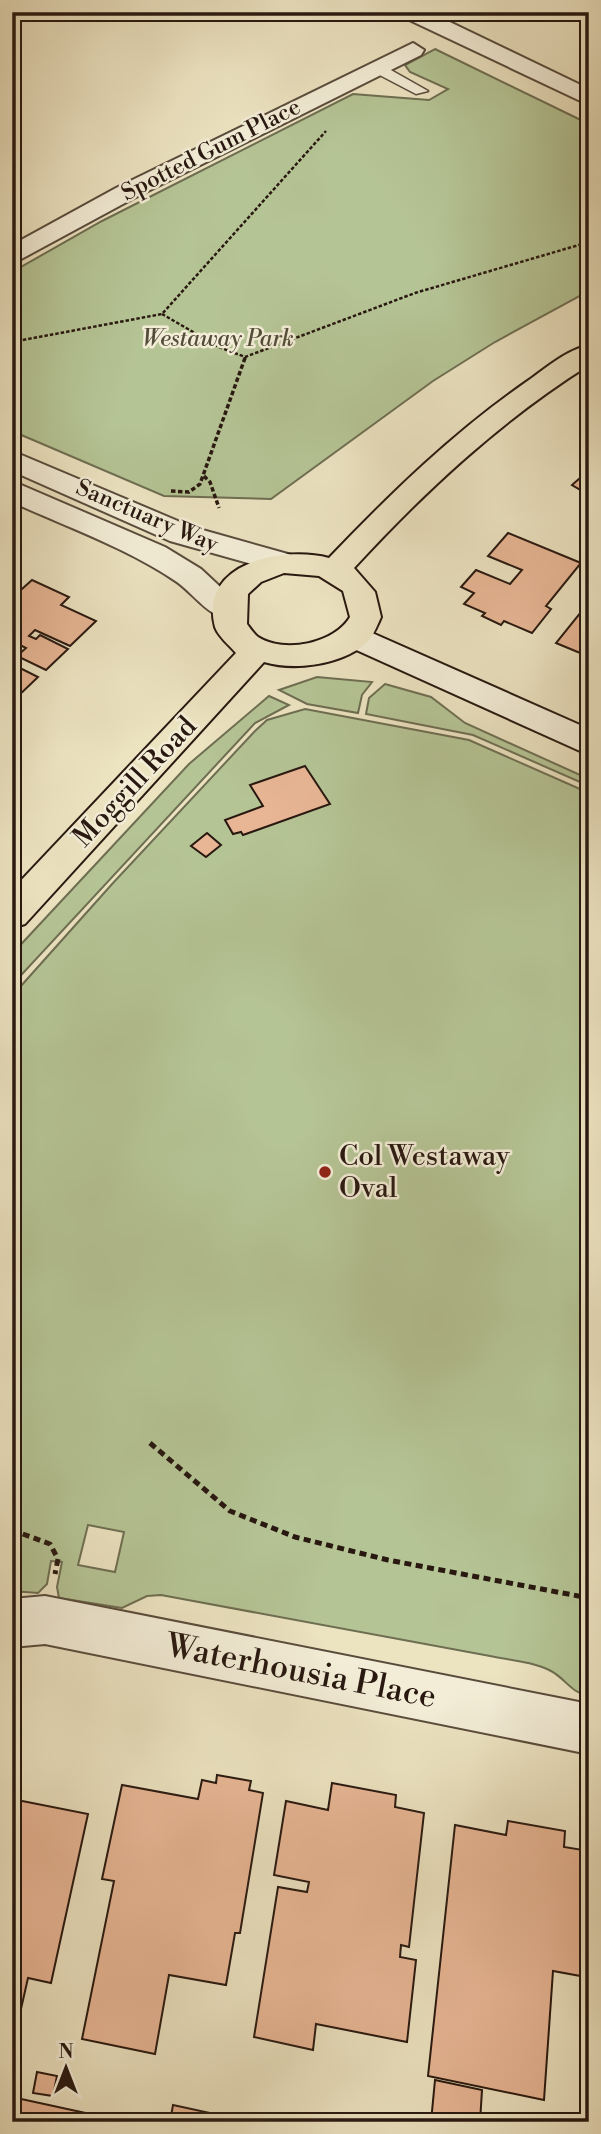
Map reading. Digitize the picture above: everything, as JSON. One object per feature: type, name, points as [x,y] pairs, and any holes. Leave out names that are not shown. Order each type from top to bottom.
[{"type":"main road","points":[[335,570],[396,504],[498,412],[589,353]]},
{"type":"main road","points":[[284,563],[310,564],[335,570],[350,580],[361,593],[365,607],[363,622],[354,636],[339,647],[321,654],[299,657],[258,649],[236,631],[228,609],[232,593],[244,579],[262,569],[284,563]]},
{"type":"main road","name":"Moggill Road","points":[[12,914],[258,649]]},
{"type":"street","points":[[411,12],[589,98]]},
{"type":"street","name":"Spotted Gum Place","points":[[12,256],[125,193],[414,50]]},
{"type":"street","name":"Sanctuary Way","points":[[12,460],[181,534],[284,563]]},
{"type":"street","name":"Sanctuary Way","points":[[12,490],[154,554],[190,576],[228,609]]},
{"type":"street","points":[[354,636],[589,743]]},
{"type":"street","name":"Waterhousia Place","points":[[28,1621],[589,1729]]},
{"type":"lane","points":[[376,68],[421,91]]},
{"type":"path","points":[[12,342],[162,314],[334,121]]},
{"type":"path","points":[[162,314],[219,347],[245,357],[449,282],[589,243]]},
{"type":"path","points":[[160,489],[189,492],[196,489],[204,475],[245,357]]},
{"type":"path","points":[[204,475],[210,482],[219,508]]},
{"type":"path","points":[[150,1443],[230,1511],[295,1537],[388,1560],[589,1598]]},
{"type":"path","points":[[12,1530],[50,1544],[58,1559],[28,1621]]},
{"type":"green space","name":"Westaway Park","points":[[435,49],[589,124],[589,291],[495,342],[433,381],[271,499],[164,496],[12,431],[12,272],[102,221],[353,94],[429,100],[448,89],[410,72],[405,65]]},
{"type":"green space","points":[[317,677],[372,682],[362,695],[358,713],[307,704],[279,690]]},
{"type":"green space","points":[[385,684],[431,697],[465,723],[589,779],[589,786],[473,735],[366,714],[369,698]]},
{"type":"green space","points":[[269,696],[289,705],[255,723],[12,985],[12,954],[189,764]]},
{"type":"green space","name":"Col Westaway Oval","points":[[305,709],[469,740],[589,793],[589,1696],[573,1689],[551,1671],[514,1660],[161,1595],[147,1596],[122,1608],[59,1598],[57,1587],[62,1562],[51,1561],[47,1584],[38,1593],[12,1591],[12,996],[113,883],[267,720]],"holes":[[[88,1525],[124,1532],[115,1572],[78,1565]]]},
{"type":"building","points":[[589,470],[589,495],[572,485]]},
{"type":"building","points":[[508,533],[581,563],[546,606],[551,609],[532,633],[504,621],[501,625],[482,616],[485,613],[464,604],[474,593],[461,587],[476,570],[510,584],[522,570],[488,556]]},
{"type":"building","points":[[32,580],[69,597],[61,605],[96,621],[70,646],[35,630],[29,636],[36,639],[40,635],[68,649],[46,670],[17,656],[26,648],[20,645],[12,652],[12,598]]},
{"type":"building","points":[[589,602],[589,662],[582,659],[585,655],[556,643]]},
{"type":"building","points":[[12,664],[38,677],[12,702]]},
{"type":"building","points":[[305,766],[330,804],[243,835],[241,832],[233,834],[225,820],[263,806],[250,785]]},
{"type":"building","points":[[207,833],[221,845],[206,857],[191,846]]},
{"type":"building","points":[[217,1775],[251,1781],[249,1790],[263,1793],[240,1933],[235,1933],[226,1985],[169,1975],[155,2054],[82,2039],[114,1881],[102,1879],[122,1785],[198,1799],[202,1780],[216,1783]]},
{"type":"building","points":[[332,1783],[396,1795],[395,1807],[424,1813],[409,1947],[401,1945],[400,1957],[416,1960],[407,2042],[316,2024],[313,2050],[254,2037],[278,1887],[307,1892],[309,1882],[274,1875],[286,1801],[328,1810]]},
{"type":"building","points":[[12,1799],[88,1814],[51,1983],[28,1978],[21,2009],[12,2008]]},
{"type":"building","points":[[508,1821],[565,1831],[564,1847],[589,1851],[586,1977],[553,1971],[544,2100],[428,2076],[455,1825],[506,1835]]},
{"type":"building","points":[[37,2072],[57,2076],[53,2096],[33,2093]]},
{"type":"building","points":[[435,2080],[482,2090],[480,2122],[431,2122]]},
{"type":"building","points":[[12,2097],[127,2122],[12,2122]]},
{"type":"building","points":[[173,2105],[210,2113],[209,2122],[170,2122]]},
{"type":"place","name":"Col Westaway Oval","points":[[325,1172]]}]
